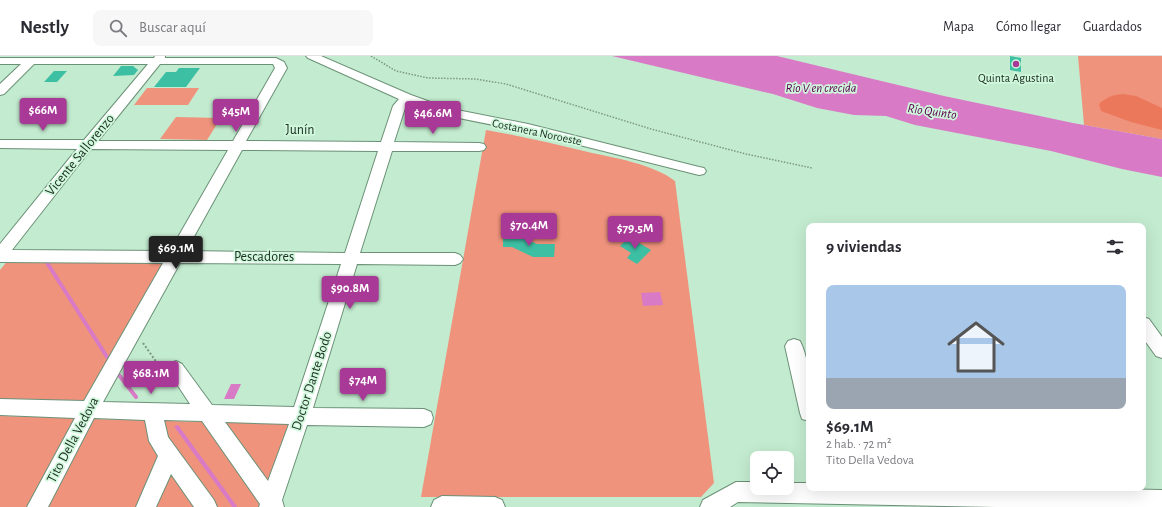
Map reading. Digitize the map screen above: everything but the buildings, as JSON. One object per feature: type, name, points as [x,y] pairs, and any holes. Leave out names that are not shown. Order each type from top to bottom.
[{"type":"street","name":"Costanera Noroeste","points":[[312,56],[410,99],[468,117],[528,128],[699,171]]},
{"type":"street","points":[[0,61],[158,59]]},
{"type":"street","name":"Tito Della Vedova","points":[[37,507],[89,410],[281,68],[280,64],[276,61],[158,59]]},
{"type":"street","name":"Vicente Sallorenzo","points":[[0,255],[86,146],[158,59]]},
{"type":"street","points":[[0,91],[31,61]]},
{"type":"street","name":"Doctor Dante Bodo","points":[[271,505],[301,416],[399,106],[402,102],[410,99]]},
{"type":"street","name":"Junín","points":[[0,144],[86,146],[479,148]]},
{"type":"street","name":"Pescadores","points":[[0,255],[456,259]]},
{"type":"street","points":[[1146,328],[1162,351]]},
{"type":"street","points":[[794,346],[806,400]]},
{"type":"street","points":[[176,369],[271,505]]},
{"type":"street","points":[[0,406],[89,410],[424,418]]},
{"type":"street","points":[[152,411],[159,441],[207,507]]},
{"type":"street","points":[[146,507],[169,455]]},
{"type":"street","points":[[710,507],[736,492],[827,491],[948,501],[1070,493],[1162,500]]},
{"type":"street","points":[[442,506],[495,507]]},
{"type":"path","points":[[371,56],[396,71],[428,78],[476,79],[506,84],[651,129],[746,154],[812,168]]},
{"type":"shaded area","points":[[1078,56],[1162,56],[1162,139],[1084,125]]},
{"type":"shaded area","points":[[147,88],[199,88],[188,105],[134,105]]},
{"type":"shaded area","points":[[1123,94],[1136,96],[1162,108],[1162,130],[1131,122],[1101,111],[1099,104],[1110,97]]},
{"type":"shaded area","points":[[176,117],[221,118],[207,140],[160,139]]},
{"type":"shaded area","points":[[486,130],[622,159],[656,170],[675,181],[714,483],[701,497],[421,497]]},
{"type":"shaded area","points":[[9,259],[165,261],[86,402],[0,399],[0,270]]},
{"type":"shaded area","points":[[0,416],[78,418],[28,507],[0,507]]},
{"type":"shaded area","points":[[93,419],[289,424],[263,507],[47,507]]},
{"type":"water","name":"Río V en crecida","points":[[612,56],[777,56],[944,96],[1073,123],[1162,139],[1162,177],[1122,169],[1051,151],[915,125],[886,116],[854,115],[817,108],[773,94]]},
{"type":"water","points":[[660,292],[663,305],[643,306],[641,293]]},
{"type":"water","points":[[231,384],[241,384],[234,399],[224,399]]},
{"type":"waterway","points":[[44,258],[107,357]]},
{"type":"waterway","points":[[119,375],[136,397]]},
{"type":"waterway","points":[[177,427],[235,507]]},
{"type":"place","name":"Quinta Agustina","points":[[1016,64]]},
{"type":"water label","name":"Río Quinto","points":[[932,112]]}]
